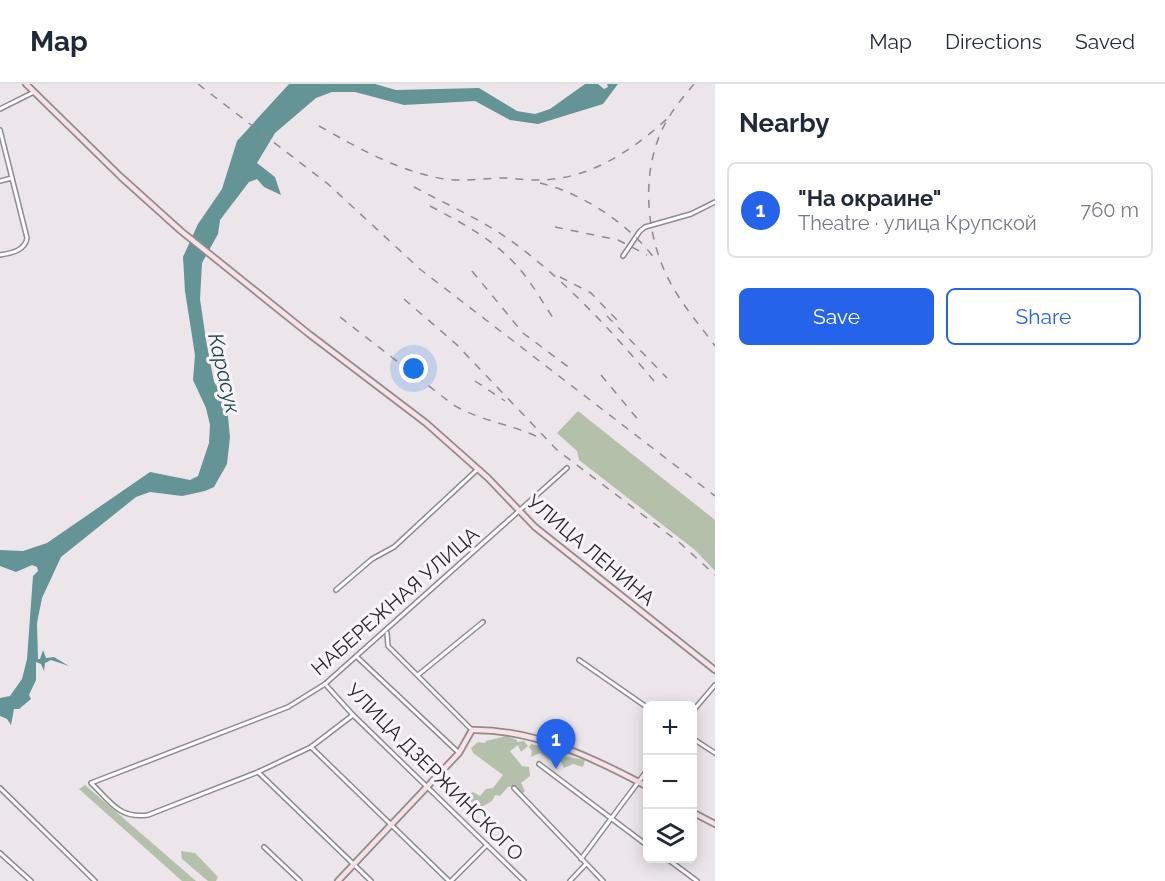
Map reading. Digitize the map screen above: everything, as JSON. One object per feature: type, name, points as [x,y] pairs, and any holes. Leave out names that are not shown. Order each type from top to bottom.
[{"type":"main road","name":"УЛИЦА ЛЕНИНА","points":[[26,84],[121,177],[181,231],[426,423],[478,468],[519,511],[715,670]]},
{"type":"main road","points":[[338,881],[459,753],[472,730],[501,729],[582,754],[643,784]]},
{"type":"main road","points":[[697,814],[715,824]]},
{"type":"street","points":[[0,110],[34,92]]},
{"type":"street","points":[[0,130],[27,243],[19,250],[0,255]]},
{"type":"street","points":[[0,181],[12,178]]},
{"type":"street","points":[[623,256],[640,231],[645,228],[691,214],[715,202]]},
{"type":"street","points":[[336,590],[372,560],[395,546],[478,468]]},
{"type":"street","name":"НАБЕРЕЖНАЯ УЛИЦА","points":[[258,772],[148,814],[133,817],[122,813],[91,783],[288,707],[325,684],[388,631],[567,468]]},
{"type":"street","points":[[418,675],[483,622]]},
{"type":"street","points":[[388,631],[388,646],[472,730]]},
{"type":"street","points":[[357,657],[459,753]]},
{"type":"street","points":[[579,660],[643,705]]},
{"type":"street","name":"УЛИЦА ДЗЕРЖИНСКОГО","points":[[325,684],[352,715],[524,881]]},
{"type":"street","points":[[697,707],[715,685]]},
{"type":"street","points":[[352,715],[312,747],[258,772],[371,881]]},
{"type":"street","points":[[697,741],[715,753]]},
{"type":"street","points":[[312,747],[391,827],[450,881],[487,845]]},
{"type":"street","points":[[539,764],[643,842]]},
{"type":"street","points":[[581,859],[643,776]]},
{"type":"street","points":[[0,788],[95,881]]},
{"type":"street","points":[[514,788],[603,881]]},
{"type":"street","points":[[264,847],[300,881]]},
{"type":"street","points":[[0,853],[31,881]]},
{"type":"street","points":[[673,863],[697,881]]},
{"type":"street","points":[[570,881],[586,864]]},
{"type":"green space","points":[[578,411],[715,520],[715,571],[695,550],[579,460],[577,451],[557,433]]},
{"type":"green space","points":[[506,736],[517,742],[524,741],[528,746],[521,752],[518,745],[510,751],[522,766],[529,767],[530,776],[521,783],[525,791],[522,794],[514,786],[508,787],[500,796],[495,795],[492,801],[478,809],[467,797],[473,792],[480,796],[486,789],[493,788],[503,775],[473,753],[471,748],[478,742],[485,743]]},
{"type":"green space","points":[[531,744],[557,751],[556,756],[560,753],[563,756],[585,760],[583,767],[573,764],[564,768],[562,763],[551,758],[549,760],[540,753],[531,757],[532,751],[529,747]]},
{"type":"green space","points":[[85,785],[196,881],[182,881],[79,789]]},
{"type":"green space","points":[[181,851],[195,853],[218,877],[216,881],[208,881],[182,859]]},
{"type":"water","points":[[289,84],[375,84],[396,90],[479,88],[517,111],[535,114],[550,109],[585,84],[598,84],[604,89],[608,87],[607,84],[618,84],[603,104],[538,124],[510,120],[475,101],[404,105],[355,92],[332,92],[316,98],[275,133],[257,163],[275,177],[281,195],[264,187],[257,179],[249,182],[220,220],[218,234],[202,263],[200,299],[206,340],[214,382],[225,398],[227,407],[230,437],[227,464],[214,487],[205,491],[182,496],[150,492],[136,497],[61,557],[42,598],[37,623],[38,659],[43,650],[46,658],[54,657],[69,666],[51,660],[45,663],[44,671],[41,664],[36,662],[36,680],[29,695],[31,699],[19,709],[14,709],[11,725],[7,719],[0,716],[0,698],[10,696],[22,679],[27,659],[33,576],[38,571],[37,567],[32,565],[16,572],[0,566],[0,550],[23,551],[47,543],[150,472],[190,480],[198,476],[209,443],[210,425],[206,408],[193,380],[195,355],[185,291],[183,257],[198,224],[222,189],[237,141]]},
{"type":"railway","points":[[198,84],[328,184],[421,270],[715,496]]},
{"type":"railway","points":[[694,84],[672,113],[659,137],[652,159],[649,206],[652,230],[666,274],[681,301],[715,346]]},
{"type":"railway","points":[[319,126],[349,143],[411,171],[452,180],[504,178],[531,180],[570,176],[606,163],[638,143],[668,118]]},
{"type":"railway","points":[[540,183],[573,194],[605,213],[634,236],[657,262]]},
{"type":"railway","points":[[414,187],[487,225],[530,255],[586,306],[654,381]]},
{"type":"railway","points":[[430,206],[477,232],[508,257],[528,280],[555,321]]},
{"type":"railway","points":[[555,227],[618,240],[647,255]]},
{"type":"railway","points":[[472,271],[523,333],[571,369]]},
{"type":"railway","points":[[560,277],[591,293],[617,320]]},
{"type":"railway","points":[[404,299],[456,344],[557,450],[680,543],[715,575]]},
{"type":"railway","points":[[607,316],[667,378]]},
{"type":"railway","points":[[340,317],[452,404],[473,415],[540,438]]},
{"type":"railway","points":[[601,375],[640,422]]},
{"type":"railway","points":[[475,381],[505,401]]},
{"type":"place","name":"\"На окраине\"","points":[[556,769]]},
{"type":"water label","name":"Карасук","points":[[224,373]]}]
